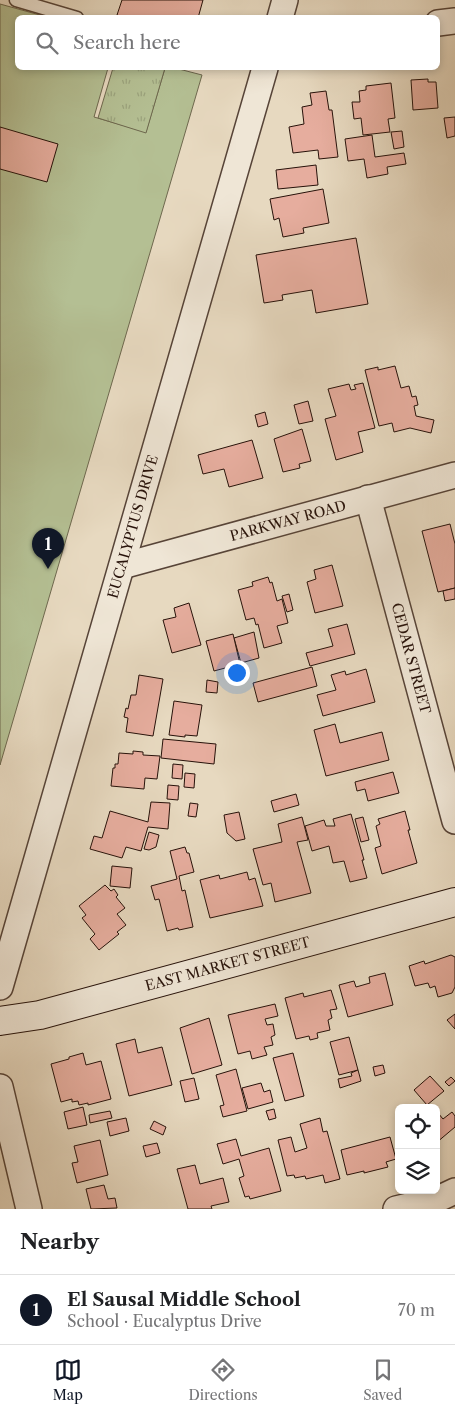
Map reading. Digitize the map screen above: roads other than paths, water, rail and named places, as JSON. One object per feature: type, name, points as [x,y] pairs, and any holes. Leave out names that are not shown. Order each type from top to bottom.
[{"type":"main road","name":"EAST MARKET STREET","points":[[0,1021],[40,1015],[455,902]]},
{"type":"street","points":[[281,15],[285,0]]},
{"type":"street","points":[[440,23],[455,21]]},
{"type":"street","name":"EUCALYPTUS DRIVE","points":[[0,987],[122,566],[260,70]]},
{"type":"street","name":"PARKWAY ROAD","points":[[122,566],[455,475]]},
{"type":"street","name":"CEDAR STREET","points":[[368,498],[455,821]]},
{"type":"street","points":[[0,1087],[29,1209]]},
{"type":"street","points":[[396,1209],[438,1199],[455,1191]]},
{"type":"street","points":[[445,1209],[455,1191]]},
{"type":"lane","points":[[16,0],[66,15]]},
{"type":"place","name":"El Sausal Middle School","points":[[48,569]]}]
